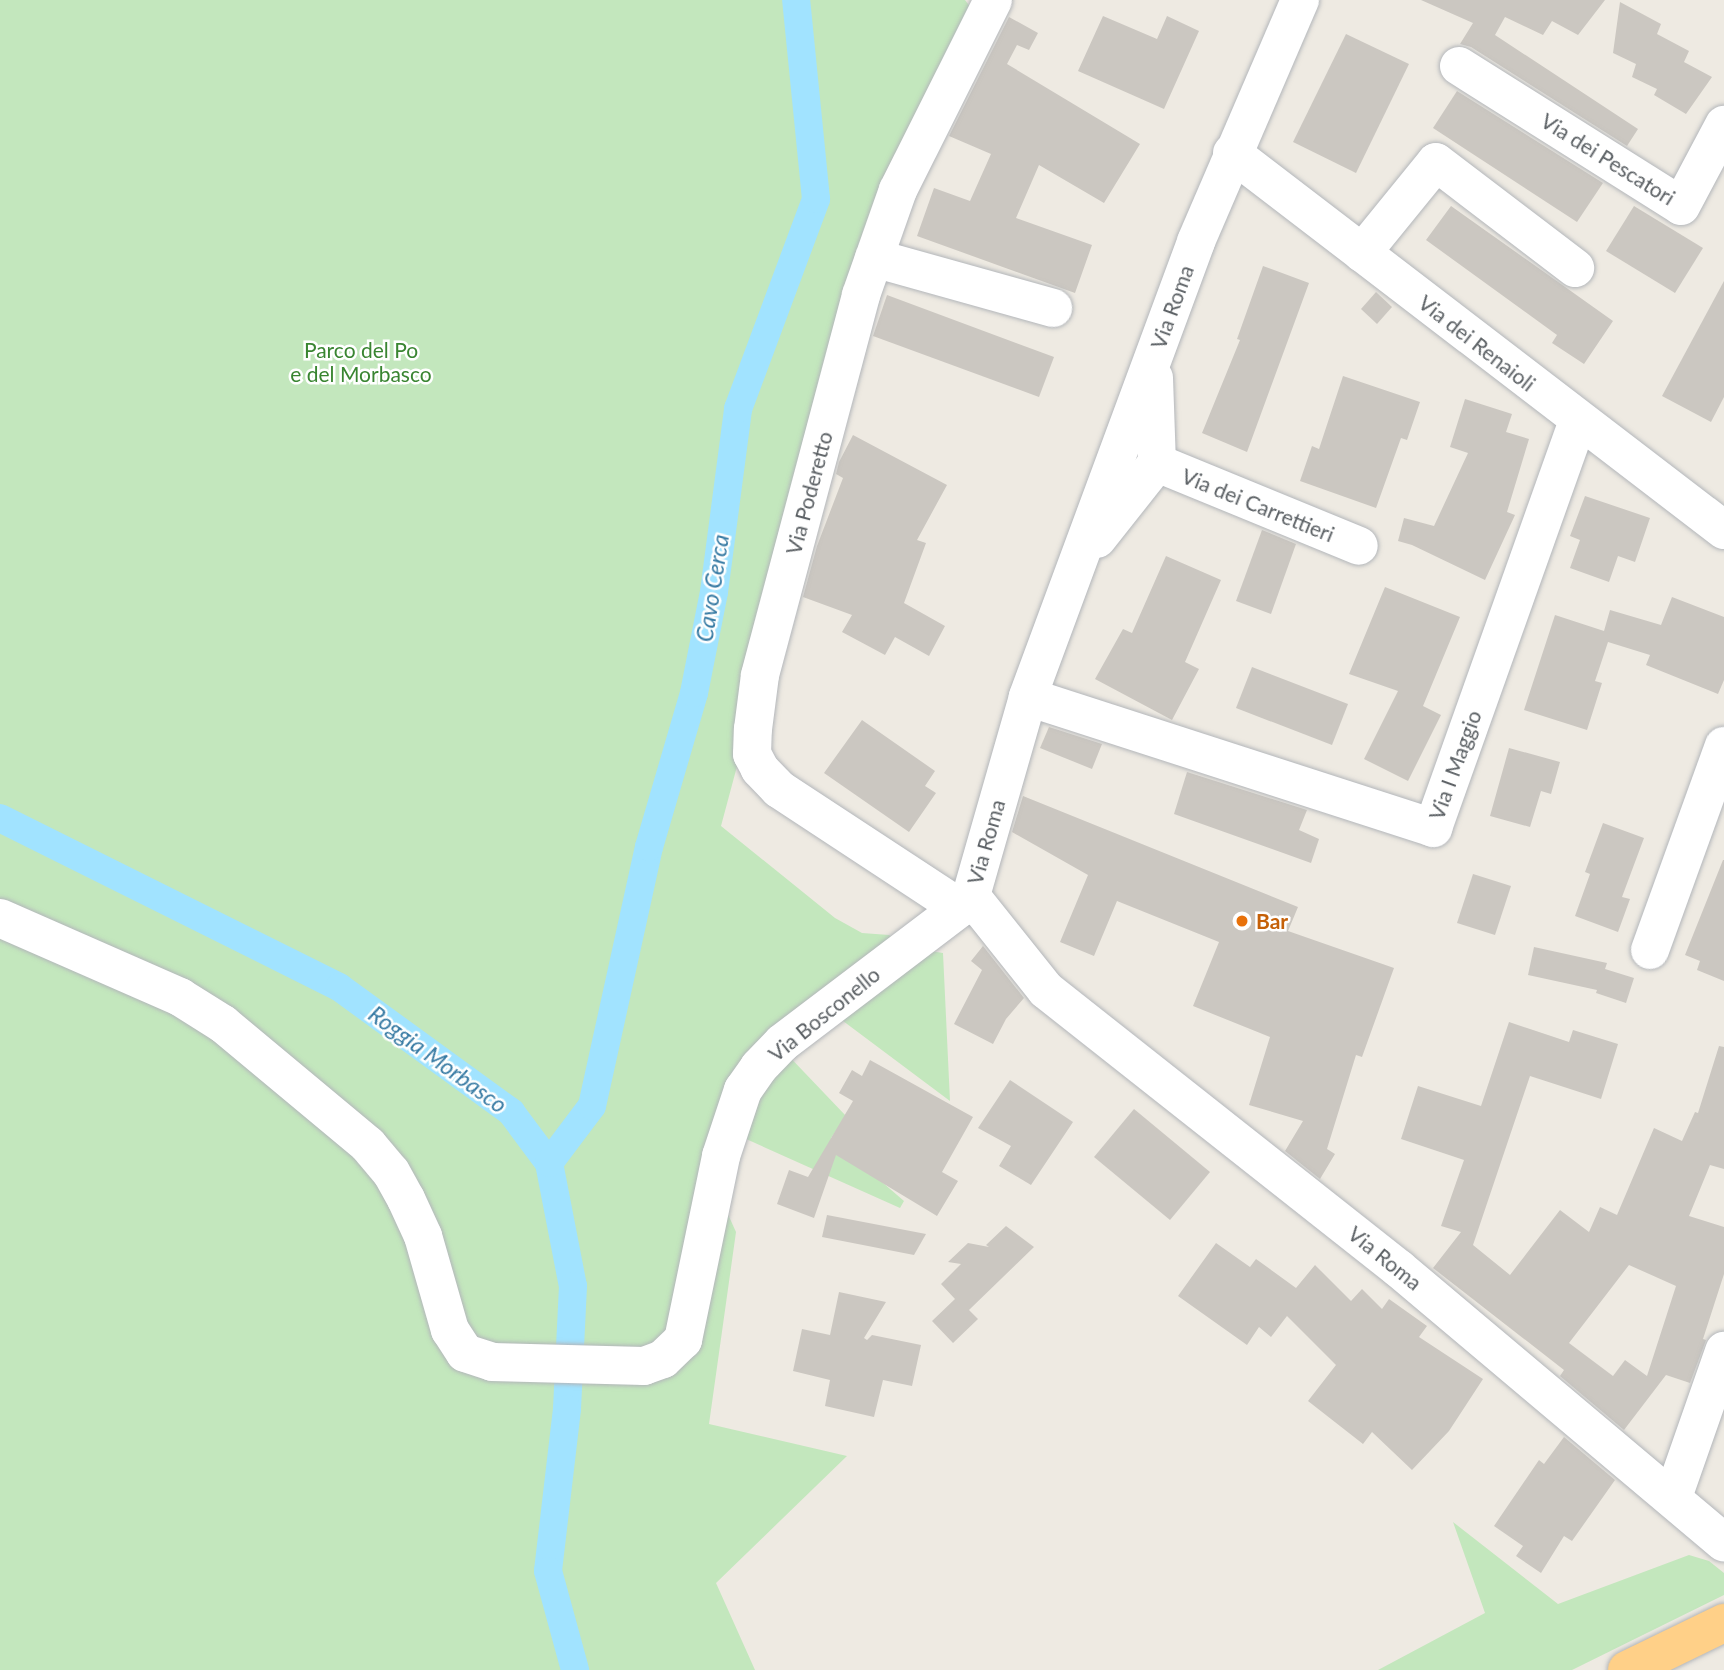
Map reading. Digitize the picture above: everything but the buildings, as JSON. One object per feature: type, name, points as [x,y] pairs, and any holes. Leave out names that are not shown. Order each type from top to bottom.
[{"type":"highway","points":[[1627,1670],[1724,1623]]},
{"type":"street","name":"Via Poderetto","points":[[965,902],[779,789],[752,754],[761,674],[861,295],[898,190],[993,0]]},
{"type":"street","name":"Via Roma","points":[[1300,0],[1232,153],[1153,358],[1028,697],[965,902],[1046,990],[1398,1268],[1673,1497],[1724,1543]]},
{"type":"street","name":"Via dei Pescatori","points":[[1459,66],[1681,206],[1724,125]]},
{"type":"street","name":"Via dei Renaioli","points":[[1232,153],[1724,530]]},
{"type":"street","points":[[1362,253],[1436,162],[1575,268]]},
{"type":"street","points":[[874,258],[1053,308]]},
{"type":"street","name":"Via dei Carrettieri","points":[[1077,565],[1157,463],[1153,358]]},
{"type":"street","name":"Via I Maggio","points":[[1028,697],[1433,828],[1578,420]]},
{"type":"street","name":"Via dei Carrettieri","points":[[1157,463],[1359,546]]},
{"type":"street","points":[[1650,950],[1724,746]]},
{"type":"street","name":"Via Bosconello","points":[[0,918],[180,997],[223,1024],[368,1145],[391,1172],[423,1236],[450,1330],[465,1353],[492,1362],[644,1366],[663,1359],[683,1340],[721,1156],[743,1090],[759,1067],[782,1043],[965,902]]},
{"type":"street","points":[[1673,1497],[1724,1352]]},
{"type":"green space","name":"Parco del Po e del Morbasco","points":[[0,0],[965,0],[987,29],[857,319],[721,826],[835,918],[862,933],[889,935],[905,947],[943,953],[950,1101],[831,1012],[783,1050],[846,1116],[831,1138],[904,1201],[900,1208],[726,1130],[717,1190],[736,1232],[709,1424],[847,1456],[716,1583],[755,1670],[0,1670]]},
{"type":"green space","points":[[1453,1522],[1558,1604],[1689,1555],[1709,1561],[1724,1573],[1724,1595],[1572,1670],[1378,1670],[1485,1613]]},
{"type":"waterway","name":"Cavo Cerca","points":[[549,1163],[592,1106],[649,847],[694,693],[714,592],[738,409],[816,199],[796,0]]},
{"type":"waterway","name":"Roggia Morbasco","points":[[0,818],[339,987],[511,1112],[549,1163],[573,1286],[567,1409],[548,1571],[575,1670]]},
{"type":"place","name":"Bar","points":[[1242,921]]}]
